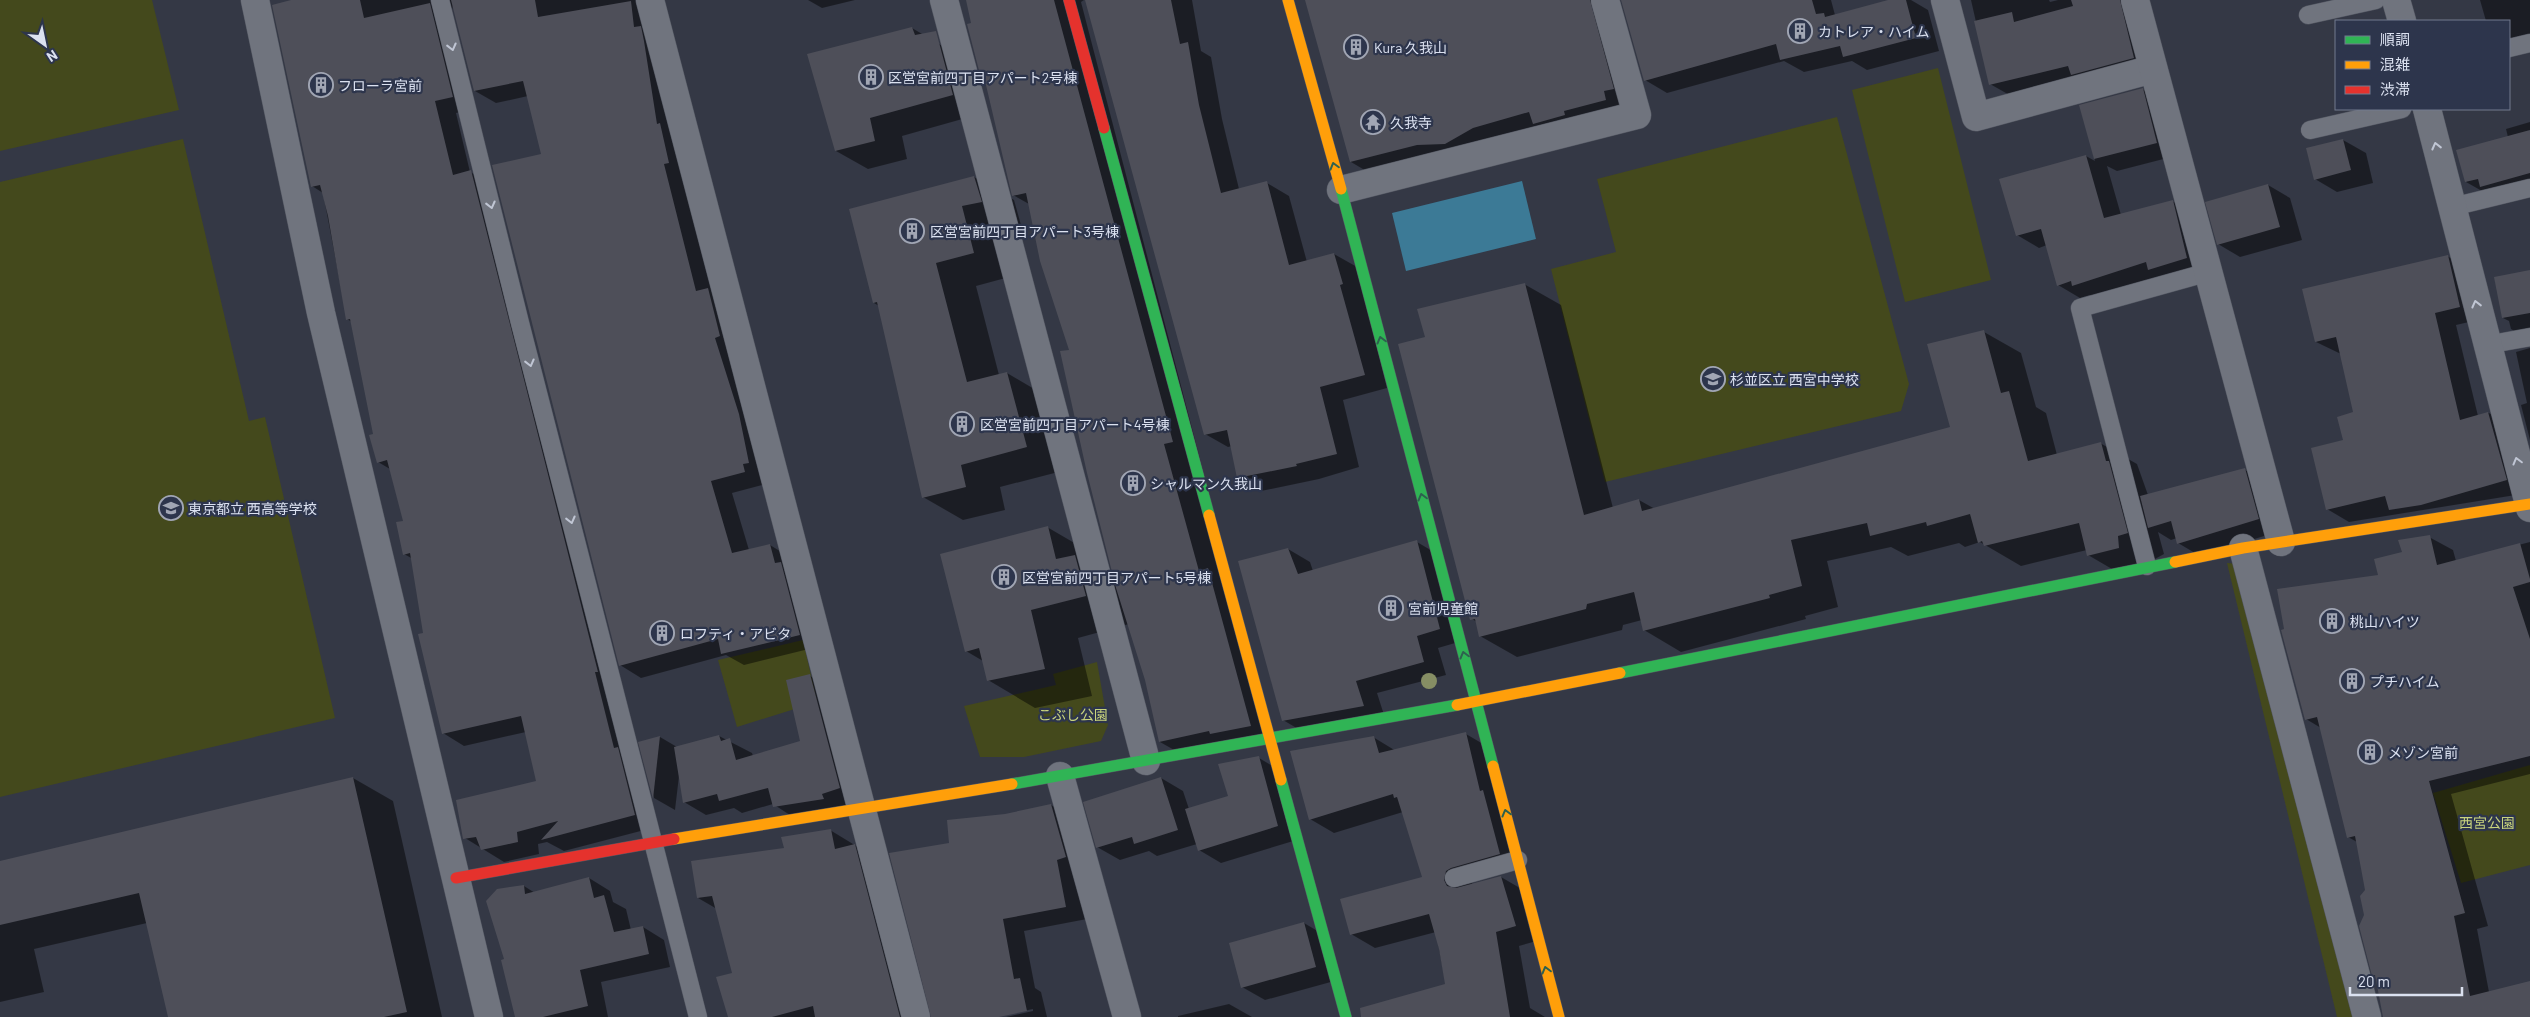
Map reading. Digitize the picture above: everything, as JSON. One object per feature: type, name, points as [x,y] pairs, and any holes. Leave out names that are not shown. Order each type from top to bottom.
[{"type":"street","points":[[255,0],[321,313],[489,1017]]},
{"type":"street","points":[[650,0],[916,1017]]},
{"type":"street","points":[[944,0],[1146,760]]},
{"type":"street","points":[[1069,0],[1346,1017]]},
{"type":"street","points":[[1288,0],[1341,190],[1559,1017]]},
{"type":"street","points":[[1341,190],[1637,114],[1605,0]]},
{"type":"street","points":[[1945,0],[1976,117],[2153,69]]},
{"type":"street","points":[[2135,0],[2281,542]]},
{"type":"street","points":[[2396,0],[2402,20]]},
{"type":"street","points":[[456,878],[654,842],[1060,776],[1476,702],[2243,548],[2530,506],[2486,345],[2427,110]]},
{"type":"street","points":[[2243,548],[2367,1017]]},
{"type":"street","points":[[1060,776],[1127,1017]]},
{"type":"lane","points":[[440,0],[520,323],[698,1017]]},
{"type":"lane","points":[[2308,15],[2376,0]]},
{"type":"lane","points":[[2510,48],[2530,43]]},
{"type":"lane","points":[[2310,130],[2398,110]]},
{"type":"lane","points":[[2452,207],[2530,188]]},
{"type":"lane","points":[[2147,566],[2080,308],[2209,272]]},
{"type":"lane","points":[[2486,345],[2530,337]]},
{"type":"lane","points":[[1454,878],[1518,860]]},
{"type":"green space","points":[[0,0],[152,0],[179,110],[0,151]]},
{"type":"green space","points":[[1938,68],[1991,280],[1905,302],[1852,90]]},
{"type":"green space","points":[[1837,117],[1909,384],[1901,411],[1605,482],[1551,269],[1616,252],[1597,179]]},
{"type":"green space","points":[[183,139],[249,421],[265,417],[335,718],[0,797],[0,182]]},
{"type":"green space","points":[[2227,563],[2239,564],[2357,1017],[2337,1017]]},
{"type":"green space","points":[[803,640],[817,702],[737,727],[718,660]]},
{"type":"green space","name":"こぶし公園","points":[[1097,662],[1108,725],[1101,741],[1024,757],[980,757],[964,706],[1056,685],[1053,674]]},
{"type":"green space","name":"西宮公園","points":[[2530,765],[2530,865],[2461,883],[2433,793]]},
{"type":"water","points":[[1522,181],[1536,239],[1406,271],[1392,213]]},
{"type":"building","points":[[291,0],[360,0],[364,18],[430,3],[453,97],[435,101],[453,175],[471,170],[598,672],[595,672],[614,748],[618,747],[635,815],[541,840],[558,821],[517,832],[518,842],[481,850],[476,837],[463,839],[456,800],[536,781],[521,716],[442,734],[418,634],[423,633],[410,553],[403,555],[396,522],[403,521],[387,460],[377,463],[369,435],[373,434],[350,319],[346,320],[328,216],[320,185],[311,187],[272,5]]},
{"type":"building","points":[[451,0],[535,0],[538,17],[631,1],[634,27],[641,26],[657,124],[660,123],[669,163],[664,164],[696,291],[708,288],[720,336],[715,338],[739,414],[749,463],[743,464],[745,472],[711,481],[732,553],[770,544],[775,563],[781,562],[800,635],[721,654],[718,639],[619,666],[492,165],[541,154],[523,81],[474,91]]},
{"type":"building","points":[[966,0],[1054,0],[1173,442],[1164,444],[1199,571],[1208,568],[1251,726],[1210,734],[1209,731],[1159,742],[1145,680],[1116,588],[1087,473],[1060,351],[1069,350],[1040,261],[1026,193],[1012,196],[986,85],[983,86],[967,24],[971,23]]},
{"type":"building","points":[[1085,0],[1171,0],[1180,44],[1188,42],[1199,105],[1221,193],[1267,181],[1289,265],[1334,253],[1343,284],[1340,285],[1365,375],[1320,387],[1337,454],[1296,464],[1297,466],[1237,478],[1227,430],[1204,435]]},
{"type":"building","points":[[1305,0],[1590,0],[1614,89],[1604,91],[1606,100],[1564,111],[1565,115],[1533,124],[1529,112],[1473,128],[1445,144],[1417,145],[1350,162]]},
{"type":"building","points":[[1621,0],[1812,0],[1816,14],[1824,13],[1825,17],[1888,0],[1906,0],[1916,38],[1843,57],[1840,46],[1780,60],[1776,44],[1644,81]]},
{"type":"building","points":[[2071,0],[2120,0],[2134,58],[2071,75],[2068,66],[1989,85],[1974,21],[2012,12],[2014,22],[2073,6]]},
{"type":"building","name":"区営宮前四丁目アパート2号棟","points":[[912,27],[915,35],[936,31],[953,95],[870,118],[875,141],[835,151],[807,54]]},
{"type":"building","points":[[2143,88],[2157,143],[2094,159],[2079,105]]},
{"type":"building","points":[[2530,130],[2530,173],[2480,187],[2478,179],[2465,182],[2456,150]]},
{"type":"building","points":[[2343,139],[2351,170],[2314,180],[2306,148]]},
{"type":"building","points":[[2086,155],[2104,218],[2173,200],[2187,258],[2148,270],[2146,262],[2072,286],[2071,281],[2057,286],[2041,229],[2016,236],[1999,179]]},
{"type":"building","points":[[974,176],[982,202],[962,206],[974,253],[936,263],[967,382],[1007,372],[1027,447],[961,465],[966,487],[922,498],[877,302],[873,303],[849,209]]},
{"type":"building","points":[[2268,184],[2280,227],[2217,245],[2205,202]]},
{"type":"building","points":[[2448,255],[2460,307],[2435,313],[2460,420],[2488,412],[2507,480],[2421,505],[2389,510],[2385,496],[2326,510],[2311,448],[2343,440],[2337,417],[2353,412],[2336,337],[2315,342],[2302,289]]},
{"type":"building","points":[[2530,270],[2530,313],[2502,318],[2494,277]]},
{"type":"building","points":[[1525,283],[1584,515],[1639,499],[1642,511],[1950,427],[1927,344],[1984,330],[2001,393],[2009,391],[2028,461],[2101,442],[2106,461],[2109,461],[2128,533],[2118,536],[2119,548],[2087,556],[2079,523],[1984,546],[1982,541],[1978,543],[1970,514],[1927,526],[1926,522],[1870,536],[1867,523],[1791,540],[1802,586],[1769,595],[1770,598],[1643,631],[1634,592],[1587,604],[1586,609],[1479,637],[1475,619],[1470,620],[1398,344],[1425,337],[1417,309]]},
{"type":"building","points":[[2245,468],[2259,519],[2177,544],[2171,521],[2148,528],[2140,496]]},
{"type":"building","name":"区営宮前四丁目アパート5号棟","points":[[1048,526],[1056,559],[1075,555],[1086,596],[1031,610],[1045,669],[987,681],[979,648],[965,652],[940,554]]},
{"type":"building","points":[[2430,535],[2437,565],[2520,543],[2530,579],[2530,582],[2513,587],[2530,639],[2530,756],[2429,781],[2465,913],[2454,916],[2470,996],[2530,981],[2530,1017],[2383,1017],[2375,975],[2372,976],[2359,926],[2364,915],[2360,896],[2365,890],[2355,836],[2347,838],[2317,717],[2305,720],[2281,630],[2284,629],[2277,589],[2378,575],[2374,559],[2402,552],[2398,540]]},
{"type":"building","points":[[1417,540],[1440,629],[1417,636],[1424,662],[1356,681],[1364,706],[1282,721],[1238,561],[1288,548],[1298,574]]},
{"type":"building","points":[[810,674],[840,788],[822,794],[824,799],[773,807],[768,788],[719,801],[717,794],[683,803],[674,747],[719,735],[721,741],[730,738],[736,760],[800,741],[786,680]]},
{"type":"building","points":[[1466,732],[1480,791],[1483,790],[1500,854],[1451,868],[1446,871],[1444,880],[1447,886],[1456,888],[1501,876],[1516,926],[1496,932],[1510,1017],[1361,1017],[1360,1008],[1445,984],[1439,949],[1429,914],[1350,935],[1340,899],[1422,877],[1397,797],[1394,798],[1393,794],[1309,820],[1290,751],[1374,736],[1379,753]]},
{"type":"building","points":[[660,736],[653,799],[638,742]]},
{"type":"building","points":[[1259,756],[1278,826],[1198,851],[1185,809],[1228,796],[1218,764]]},
{"type":"building","points":[[353,777],[407,1012],[384,1017],[168,1017],[139,893],[0,925],[0,861]]},
{"type":"building","points":[[1161,777],[1178,830],[1134,844],[1132,837],[1096,848],[1083,802]]},
{"type":"building","points":[[1051,804],[1066,857],[1057,860],[1066,907],[1003,919],[1014,979],[1020,978],[1027,1011],[999,1017],[931,1017],[889,853],[949,843],[947,820],[1005,814]]},
{"type":"building","points":[[831,829],[835,849],[855,844],[900,1017],[815,1017],[813,1006],[772,1017],[728,1017],[716,977],[732,973],[712,896],[697,898],[691,861],[784,848],[781,837]]},
{"type":"building","points":[[589,877],[594,898],[604,895],[614,932],[643,926],[649,954],[580,970],[588,1006],[543,1017],[515,1017],[501,960],[504,959],[486,901],[497,889],[524,885],[525,894]]},
{"type":"building","points":[[1304,922],[1316,967],[1241,988],[1229,943]]},
{"type":"traffic: fast","points":[[1104,128],[1209,515]]},
{"type":"traffic: fast","points":[[1341,189],[1493,766]]},
{"type":"traffic: fast","points":[[1620,673],[2175,562]]},
{"type":"traffic: fast","points":[[1012,784],[1457,705]]},
{"type":"traffic: fast","points":[[1281,780],[1346,1017]]},
{"type":"traffic: slow","points":[[1288,0],[1341,189]]},
{"type":"traffic: slow","points":[[2175,562],[2243,548],[2530,504]]},
{"type":"traffic: slow","points":[[1209,515],[1281,780]]},
{"type":"traffic: slow","points":[[1457,705],[1620,673]]},
{"type":"traffic: slow","points":[[1493,766],[1559,1017]]},
{"type":"traffic: slow","points":[[674,839],[1012,784]]},
{"type":"traffic: jam","points":[[1069,0],[1104,128]]},
{"type":"traffic: jam","points":[[456,878],[674,839]]},
{"type":"place","name":"カトレア・ハイム","points":[[1800,31]]},
{"type":"place","name":"Kura 久我山","points":[[1356,47]]},
{"type":"place","name":"区営宮前四丁目アパート2号棟","points":[[871,77]]},
{"type":"place","name":"フローラ宮前","points":[[321,85]]},
{"type":"place","name":"久我寺","points":[[1373,122]]},
{"type":"place","name":"区営宮前四丁目アパート3号棟","points":[[912,231]]},
{"type":"place","name":"杉並区立 西宮中学校","points":[[1713,379]]},
{"type":"place","name":"区営宮前四丁目アパート4号棟","points":[[962,424]]},
{"type":"place","name":"シャルマン久我山","points":[[1133,483]]},
{"type":"place","name":"東京都立 西高等学校","points":[[171,508]]},
{"type":"place","name":"区営宮前四丁目アパート5号棟","points":[[1004,577]]},
{"type":"place","name":"宮前児童館","points":[[1391,608]]},
{"type":"place","name":"桃山ハイツ","points":[[2332,621]]},
{"type":"place","name":"ロフティ・アビタ","points":[[662,633]]},
{"type":"place","name":"プチハイム","points":[[2352,681]]},
{"type":"place","name":"メゾン宮前","points":[[2370,752]]}]
